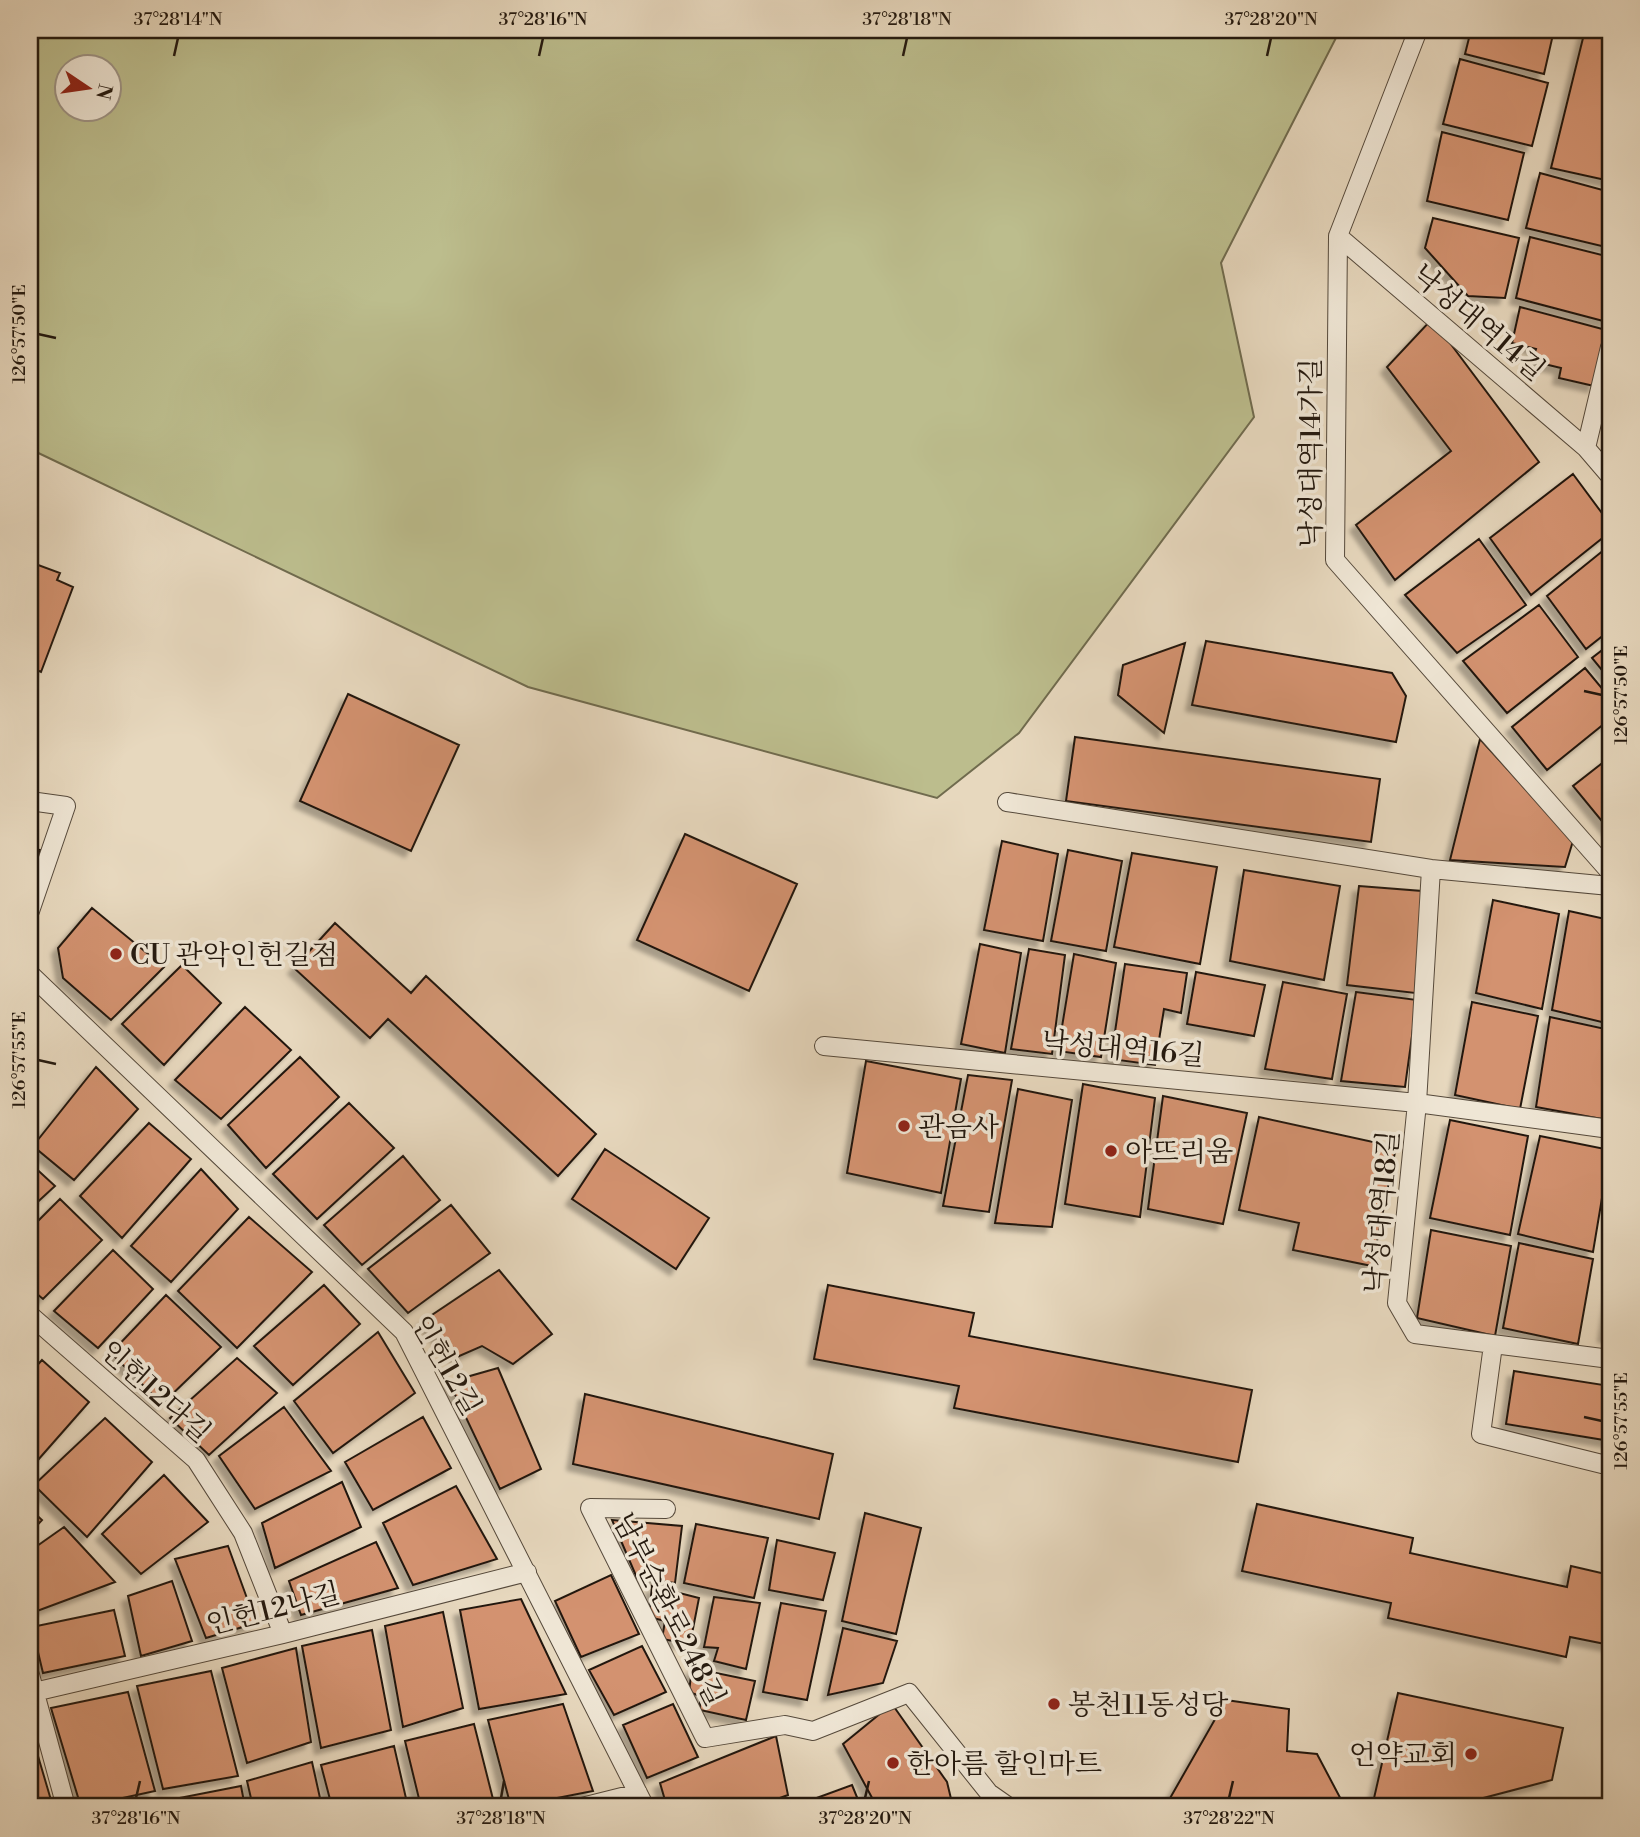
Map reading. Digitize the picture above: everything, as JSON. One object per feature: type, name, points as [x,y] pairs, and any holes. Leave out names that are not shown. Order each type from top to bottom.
[{"type":"lane","name":"낙성대역14가길","points":[[1418,30],[1338,236],[1335,560],[1610,872]]},
{"type":"lane","name":"낙성대역14길","points":[[1338,236],[1586,448],[1610,475]]},
{"type":"lane","points":[[1586,448],[1610,347]]},
{"type":"lane","points":[[30,801],[66,806],[30,911]]},
{"type":"lane","points":[[1007,802],[1431,869],[1610,886]]},
{"type":"lane","points":[[1417,1103],[1431,869]]},
{"type":"lane","name":"인헌12길","points":[[30,974],[404,1332],[642,1800]]},
{"type":"lane","name":"낙성대역16길","points":[[824,1046],[1417,1103],[1610,1129]]},
{"type":"lane","name":"낙성대역18길","points":[[1417,1103],[1397,1303],[1415,1334],[1610,1359]]},
{"type":"lane","name":"인헌12다길","points":[[30,1315],[196,1460],[243,1533],[283,1634]]},
{"type":"lane","points":[[1493,1345],[1481,1434],[1610,1466]]},
{"type":"lane","name":"남부순환로248길","points":[[666,1509],[590,1507],[705,1738],[785,1725],[813,1731],[909,1693],[989,1793],[1009,1807]]},
{"type":"lane","name":"인헌12나길","points":[[32,1686],[283,1634],[527,1572]]},
{"type":"lane","points":[[32,1686],[66,1807]]},
{"type":"lane","points":[[582,1807],[642,1800]]},
{"type":"green space","points":[[30,30],[1340,30],[1221,263],[1254,417],[1019,733],[937,798],[528,687],[30,449]]},
{"type":"building","points":[[1471,30],[1554,30],[1544,74],[1465,54]]},
{"type":"building","points":[[1585,30],[1610,34],[1610,181],[1551,168]]},
{"type":"building","points":[[1460,59],[1548,83],[1532,146],[1443,124]]},
{"type":"building","points":[[1442,132],[1524,153],[1508,220],[1427,201]]},
{"type":"building","points":[[1540,173],[1610,192],[1610,248],[1526,228]]},
{"type":"building","points":[[1433,218],[1519,238],[1505,298],[1468,296],[1425,248]]},
{"type":"building","points":[[1530,237],[1610,257],[1610,309],[1607,322],[1516,298]]},
{"type":"building","points":[[1520,307],[1606,330],[1594,386],[1559,378],[1561,368],[1532,361],[1536,349],[1512,343]]},
{"type":"building","points":[[1432,319],[1539,462],[1395,580],[1356,525],[1451,451],[1387,367]]},
{"type":"building","points":[[1573,474],[1610,524],[1610,532],[1531,595],[1490,538]]},
{"type":"building","points":[[1479,539],[1526,605],[1457,653],[1405,595]]},
{"type":"building","points":[[1610,545],[1610,630],[1586,649],[1547,596]]},
{"type":"building","points":[[30,562],[60,573],[57,580],[73,587],[41,672],[30,667]]},
{"type":"building","points":[[1539,605],[1578,657],[1507,713],[1463,661]]},
{"type":"building","points":[[1206,641],[1392,673],[1406,696],[1396,742],[1192,705]]},
{"type":"building","points":[[1185,643],[1164,733],[1118,695],[1123,665]]},
{"type":"building","points":[[1610,644],[1610,680],[1592,658]]},
{"type":"building","points":[[1585,668],[1610,698],[1610,719],[1547,770],[1512,727]]},
{"type":"building","points":[[348,694],[459,745],[411,851],[300,801]]},
{"type":"building","points":[[1075,737],[1380,779],[1371,842],[1066,801]]},
{"type":"building","points":[[1480,739],[1573,841],[1565,867],[1450,860]]},
{"type":"building","points":[[1610,757],[1610,831],[1573,786]]},
{"type":"building","points":[[685,834],[797,884],[749,991],[637,940]]},
{"type":"building","points":[[1002,841],[1058,854],[1043,941],[984,930]]},
{"type":"building","points":[[30,848],[40,850],[30,886]]},
{"type":"building","points":[[1068,850],[1122,861],[1106,951],[1051,941]]},
{"type":"building","points":[[1132,853],[1217,867],[1200,964],[1114,947]]},
{"type":"building","points":[[1244,870],[1340,886],[1324,980],[1230,961]]},
{"type":"building","points":[[1359,886],[1422,891],[1415,993],[1347,985]]},
{"type":"building","points":[[1493,900],[1559,914],[1542,1009],[1476,993]]},
{"type":"building","points":[[92,908],[164,967],[111,1020],[63,978],[58,948]]},
{"type":"building","points":[[1569,911],[1610,920],[1610,1024],[1552,1010]]},
{"type":"building","points":[[335,923],[411,993],[426,976],[596,1134],[558,1176],[388,1019],[370,1038],[294,968]]},
{"type":"building","points":[[980,944],[1021,953],[1005,1053],[961,1044]]},
{"type":"building","points":[[1029,949],[1065,955],[1052,1054],[1011,1049]]},
{"type":"building","points":[[1074,954],[1116,963],[1101,1057],[1058,1051]]},
{"type":"building","points":[[1125,964],[1187,973],[1181,1013],[1164,1009],[1155,1065],[1111,1059]]},
{"type":"building","points":[[182,965],[221,1003],[164,1065],[122,1024]]},
{"type":"building","points":[[1196,972],[1265,985],[1254,1036],[1187,1024]]},
{"type":"building","points":[[1283,982],[1347,994],[1332,1079],[1265,1069]]},
{"type":"building","points":[[1356,992],[1417,1000],[1405,1087],[1341,1081]]},
{"type":"building","points":[[1472,1002],[1538,1016],[1520,1109],[1455,1095]]},
{"type":"building","points":[[245,1007],[291,1050],[221,1119],[175,1080]]},
{"type":"building","points":[[1550,1017],[1610,1030],[1610,1072],[1602,1119],[1536,1107]]},
{"type":"building","points":[[300,1057],[339,1097],[266,1168],[228,1125]]},
{"type":"building","name":"관음사","points":[[866,1061],[961,1079],[941,1193],[847,1173]]},
{"type":"building","points":[[96,1067],[138,1109],[74,1180],[33,1146]]},
{"type":"building","points":[[968,1075],[1012,1080],[989,1212],[943,1206]]},
{"type":"building","name":"아뜨리움","points":[[1083,1084],[1155,1098],[1140,1217],[1065,1204]]},
{"type":"building","points":[[1018,1089],[1072,1100],[1052,1227],[995,1223]]},
{"type":"building","points":[[1163,1096],[1247,1113],[1223,1224],[1148,1209]]},
{"type":"building","points":[[349,1103],[394,1148],[317,1219],[273,1174]]},
{"type":"building","points":[[1259,1117],[1396,1147],[1372,1266],[1293,1250],[1299,1223],[1239,1210]]},
{"type":"building","points":[[1450,1120],[1528,1136],[1510,1235],[1430,1218]]},
{"type":"building","points":[[149,1123],[191,1159],[122,1238],[80,1196]]},
{"type":"building","points":[[1540,1136],[1610,1150],[1593,1252],[1518,1234]]},
{"type":"building","points":[[605,1149],[709,1218],[676,1269],[572,1199]]},
{"type":"building","points":[[403,1156],[440,1200],[362,1265],[324,1225]]},
{"type":"building","points":[[30,1163],[55,1186],[30,1209]]},
{"type":"building","points":[[201,1169],[238,1209],[171,1282],[131,1246]]},
{"type":"building","points":[[60,1199],[102,1240],[43,1299],[30,1288],[30,1229]]},
{"type":"building","points":[[451,1205],[490,1253],[408,1313],[368,1269]]},
{"type":"building","points":[[249,1217],[312,1272],[237,1348],[178,1291]]},
{"type":"building","points":[[1431,1230],[1511,1246],[1495,1336],[1417,1318]]},
{"type":"building","points":[[1519,1243],[1593,1259],[1578,1344],[1503,1328]]},
{"type":"building","points":[[113,1250],[153,1289],[98,1348],[54,1311]]},
{"type":"building","points":[[499,1270],[552,1334],[513,1364],[482,1346],[457,1357],[423,1321]]},
{"type":"building","points":[[324,1285],[360,1324],[293,1385],[254,1346]]},
{"type":"building","points":[[828,1285],[974,1313],[969,1336],[1252,1390],[1238,1462],[954,1408],[959,1386],[814,1359]]},
{"type":"building","points":[[166,1295],[221,1347],[162,1404],[111,1353]]},
{"type":"building","points":[[1610,1296],[1610,1337],[1604,1336]]},
{"type":"building","points":[[378,1332],[415,1393],[333,1453],[294,1401]]},
{"type":"building","points":[[237,1358],[277,1393],[209,1455],[170,1418]]},
{"type":"building","points":[[42,1360],[89,1402],[30,1469],[30,1373]]},
{"type":"building","points":[[498,1368],[541,1469],[500,1489],[449,1382]]},
{"type":"building","points":[[1514,1371],[1610,1386],[1610,1441],[1506,1424]]},
{"type":"building","points":[[585,1394],[833,1454],[819,1519],[573,1464]]},
{"type":"building","points":[[284,1407],[331,1471],[255,1509],[219,1456]]},
{"type":"building","points":[[423,1417],[451,1468],[373,1510],[345,1462]]},
{"type":"building","points":[[105,1418],[152,1462],[87,1537],[34,1485]]},
{"type":"building","points":[[164,1475],[208,1522],[141,1574],[102,1534]]},
{"type":"building","points":[[342,1482],[361,1527],[275,1568],[262,1523]]},
{"type":"building","points":[[456,1486],[497,1559],[413,1585],[383,1523]]},
{"type":"building","points":[[1257,1504],[1413,1538],[1410,1553],[1567,1587],[1571,1566],[1610,1575],[1610,1645],[1570,1637],[1566,1657],[1388,1618],[1391,1603],[1242,1571]]},
{"type":"building","points":[[30,1509],[42,1520],[30,1533]]},
{"type":"building","points":[[865,1513],[921,1528],[896,1634],[842,1621]]},
{"type":"building","points":[[612,1520],[682,1526],[675,1583],[637,1578]]},
{"type":"building","points":[[696,1524],[768,1538],[754,1598],[684,1583]]},
{"type":"building","points":[[64,1527],[115,1582],[37,1611],[30,1600],[30,1551]]},
{"type":"building","points":[[777,1540],[835,1553],[823,1600],[769,1590]]},
{"type":"building","points":[[376,1542],[398,1588],[301,1615],[289,1581]]},
{"type":"building","points":[[228,1546],[256,1623],[206,1638],[175,1559]]},
{"type":"building","points":[[611,1575],[639,1634],[581,1657],[555,1601]]},
{"type":"building","points":[[172,1581],[192,1641],[141,1656],[128,1596]]},
{"type":"building","points":[[652,1586],[699,1598],[690,1644],[662,1639],[665,1621],[649,1617]]},
{"type":"building","points":[[714,1597],[760,1603],[746,1669],[714,1661],[718,1648],[704,1647]]},
{"type":"building","points":[[521,1599],[566,1694],[479,1709],[460,1610]]},
{"type":"building","points":[[781,1603],[826,1611],[807,1700],[763,1692]]},
{"type":"building","points":[[114,1610],[125,1656],[43,1673],[32,1627]]},
{"type":"building","points":[[443,1612],[463,1708],[403,1727],[385,1626]]},
{"type":"building","points":[[843,1628],[897,1641],[883,1683],[828,1695]]},
{"type":"building","points":[[372,1630],[391,1730],[321,1748],[302,1646]]},
{"type":"building","points":[[642,1646],[666,1692],[614,1715],[589,1670]]},
{"type":"building","points":[[296,1648],[311,1742],[247,1763],[222,1668]]},
{"type":"building","points":[[692,1668],[755,1681],[746,1720],[700,1710],[700,1696],[689,1692]]},
{"type":"building","points":[[211,1671],[238,1776],[163,1789],[137,1686]]},
{"type":"building","points":[[128,1692],[155,1791],[81,1807],[51,1708]]},
{"type":"building","name":"언약교회","points":[[1398,1693],[1563,1728],[1552,1780],[1449,1807],[1372,1807]]},
{"type":"building","points":[[1226,1700],[1289,1709],[1287,1751],[1317,1754],[1345,1807],[1165,1807]]},
{"type":"building","points":[[563,1704],[593,1791],[511,1807],[488,1720]]},
{"type":"building","points":[[673,1704],[698,1757],[647,1778],[623,1725]]},
{"type":"building","name":"한아름 할인마트","points":[[892,1704],[947,1782],[953,1807],[877,1807],[843,1744]]},
{"type":"building","points":[[474,1724],[495,1807],[421,1807],[405,1741]]},
{"type":"building","points":[[30,1729],[51,1800],[31,1807],[30,1807]]},
{"type":"building","points":[[776,1736],[788,1795],[755,1807],[667,1807],[660,1783]]},
{"type":"building","points":[[394,1746],[408,1807],[332,1807],[321,1765]]},
{"type":"building","points":[[312,1762],[322,1807],[253,1807],[247,1781]]},
{"type":"building","points":[[852,1785],[861,1807],[792,1807]]},
{"type":"building","points":[[241,1786],[245,1807],[170,1807],[169,1800]]},
{"type":"place","name":"CU 관악인헌길점","points":[[116,954]]},
{"type":"place","name":"관음사","points":[[904,1126]]},
{"type":"place","name":"아뜨리움","points":[[1111,1151]]},
{"type":"place","name":"봉천11동성당","points":[[1054,1704]]},
{"type":"place","name":"언약교회","points":[[1471,1754]]},
{"type":"place","name":"한아름 할인마트","points":[[893,1763]]}]
